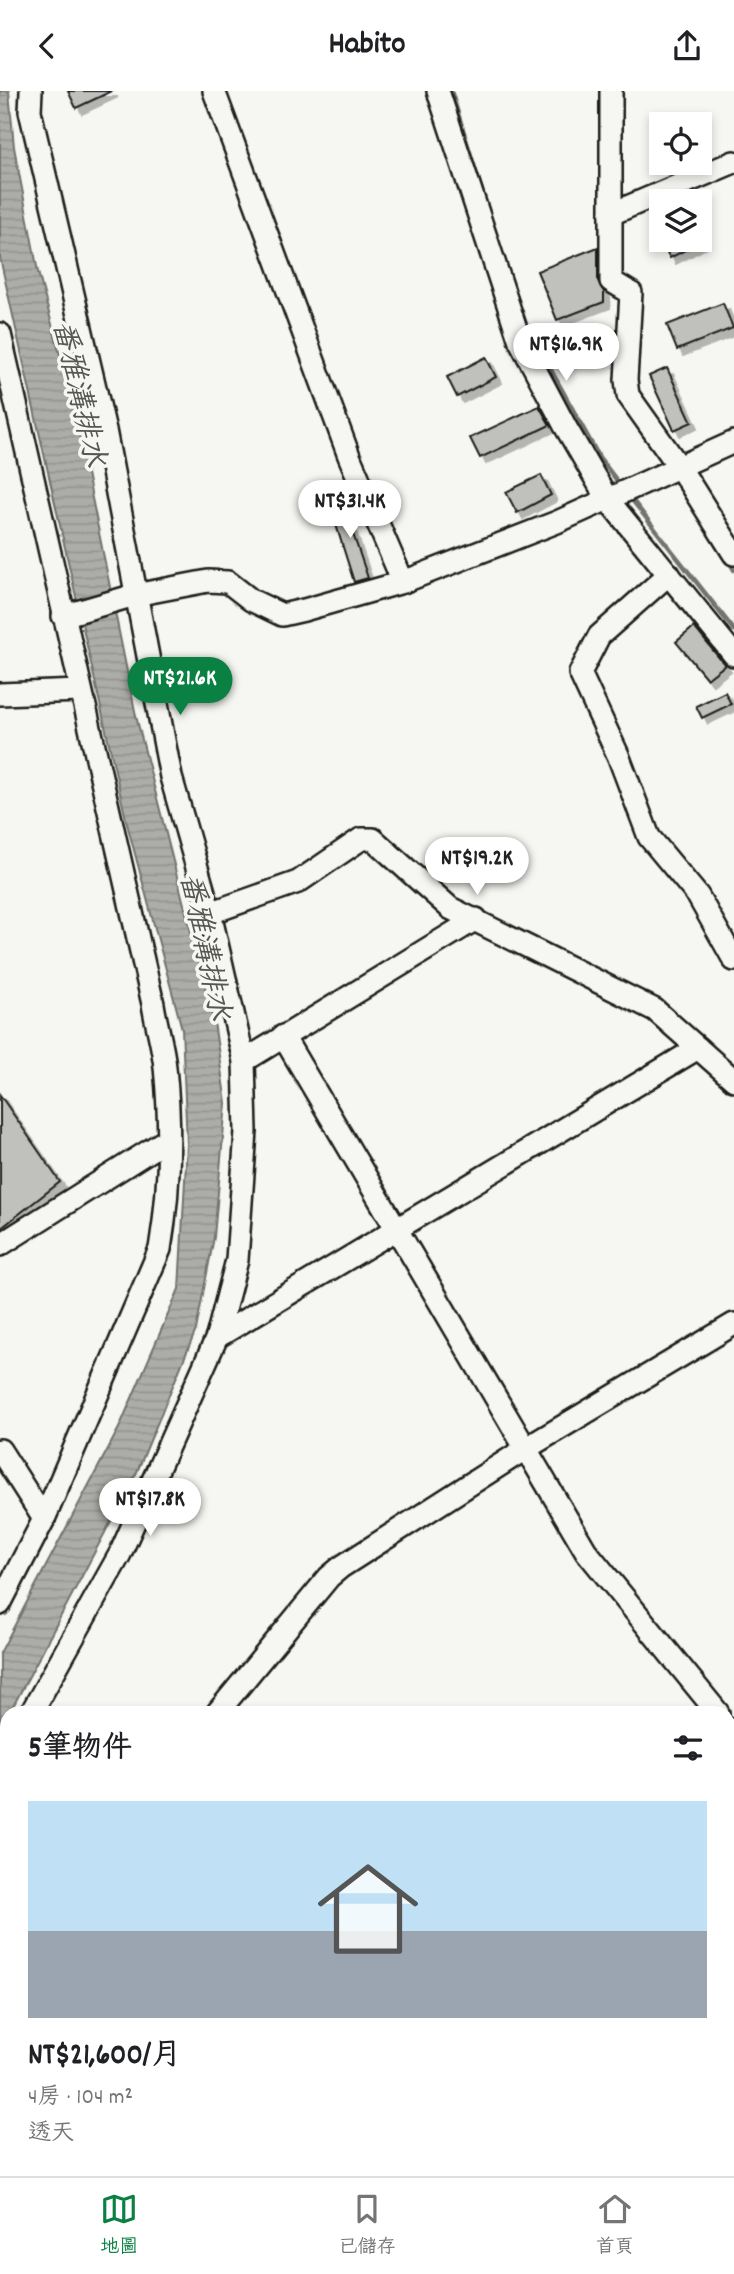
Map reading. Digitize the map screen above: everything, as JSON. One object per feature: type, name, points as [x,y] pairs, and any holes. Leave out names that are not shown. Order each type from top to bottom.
[{"type":"street","points":[[31,91],[30,111],[106,430],[171,778],[210,913],[244,1061],[246,1131],[243,1210],[237,1260],[217,1337],[120,1554],[35,1706]]},
{"type":"street","points":[[214,91],[349,456],[403,582]]},
{"type":"street","points":[[438,91],[520,341],[608,499],[734,655]]},
{"type":"street","points":[[611,91],[611,281],[631,293],[628,395],[680,468],[734,554]]},
{"type":"street","points":[[611,214],[734,162]]},
{"type":"street","points":[[0,334],[153,1004],[165,1064],[168,1139],[168,1203],[160,1249],[44,1519],[0,1604]]},
{"type":"street","points":[[63,616],[135,595],[208,581],[228,582],[251,600],[282,615],[403,582],[608,499],[734,442]]},
{"type":"street","points":[[669,574],[599,636],[580,673],[618,755],[649,837],[698,896],[734,960]]},
{"type":"street","points":[[0,694],[80,691]]},
{"type":"street","points":[[210,913],[298,882],[360,839],[373,839],[450,908],[654,1010],[734,1080]]},
{"type":"street","points":[[244,1061],[476,919]]},
{"type":"street","points":[[283,1036],[586,1551],[712,1706]]},
{"type":"street","points":[[217,1337],[698,1048]]},
{"type":"street","points":[[0,1245],[168,1139]]},
{"type":"street","points":[[223,1706],[329,1577],[341,1567],[525,1449],[734,1324]]},
{"type":"street","points":[[0,1450],[44,1519]]},
{"type":"shaded area","points":[[0,91],[9,91],[14,147],[38,272],[72,399],[136,716],[214,1022],[226,1103],[214,1237],[196,1330],[137,1472],[13,1706],[0,1706],[0,1653],[119,1428],[179,1289],[187,1144],[182,1029],[127,824],[0,258]]},
{"type":"building","points":[[68,91],[112,91],[76,108]]},
{"type":"building","points":[[598,247],[598,281],[604,292],[604,302],[557,320],[537,271]]},
{"type":"building","points":[[667,252],[681,252],[670,258]]},
{"type":"building","points":[[723,303],[733,328],[677,350],[667,325]]},
{"type":"building","points":[[486,357],[496,377],[457,397],[447,377]]},
{"type":"building","points":[[667,368],[692,422],[674,430],[649,376]]},
{"type":"building","points":[[539,406],[550,425],[480,458],[470,438]]},
{"type":"building","points":[[541,475],[551,495],[517,513],[506,492]]},
{"type":"building","points":[[355,503],[361,517],[349,522],[368,578],[354,582],[332,512]]},
{"type":"building","points":[[694,627],[725,665],[707,679],[676,642]]},
{"type":"building","points":[[725,692],[731,704],[702,718],[696,706]]},
{"type":"building","points":[[0,1095],[60,1182],[0,1229]]},
{"type":"waterway","points":[[451,91],[487,207]]},
{"type":"waterway","points":[[621,164],[622,91]]},
{"type":"waterway","points":[[523,319],[599,457],[621,486]]},
{"type":"waterway","points":[[629,496],[734,630]]},
{"type":"waterway","points":[[729,561],[734,570]]},
{"type":"water label","name":"番雅溝排水","points":[[76,394]]},
{"type":"water label","name":"番雅溝排水","points":[[202,947]]}]
